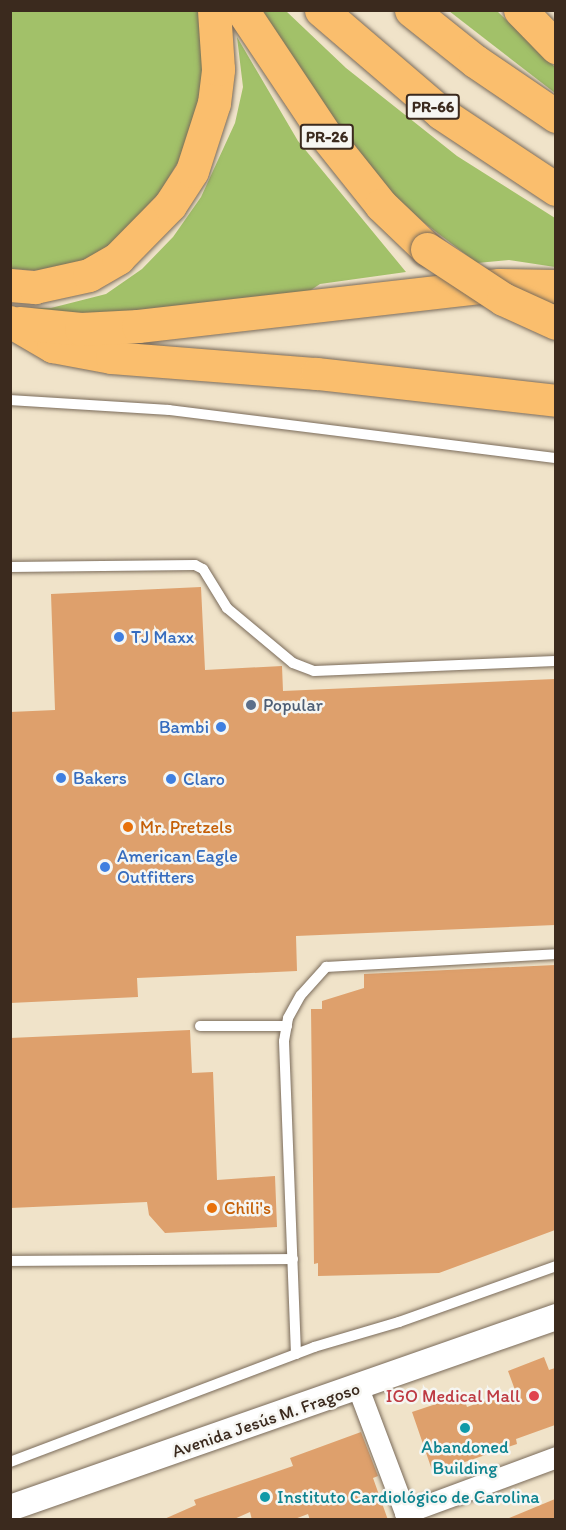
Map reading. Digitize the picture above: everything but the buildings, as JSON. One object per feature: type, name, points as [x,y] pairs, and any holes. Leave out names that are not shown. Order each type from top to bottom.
[{"type":"highway","points":[[10,285],[35,287],[89,274],[118,258],[170,205],[192,171],[214,103],[218,69],[214,10]]},
{"type":"highway","name":"PR-26","points":[[243,10],[326,136],[381,204],[428,249],[503,299],[555,323]]},
{"type":"highway","name":"PR-66","points":[[321,10],[441,113],[555,189]]},
{"type":"highway","points":[[411,10],[475,61],[555,116]]},
{"type":"highway","points":[[520,10],[555,27]]},
{"type":"highway","points":[[520,10],[555,47]]},
{"type":"highway","points":[[15,323],[81,329],[138,326],[499,285],[555,286]]},
{"type":"main road","points":[[15,323],[53,347],[112,358],[316,374],[555,401]]},
{"type":"street","name":"Avenida Jesús M. Fragoso","points":[[10,1508],[358,1388],[555,1317]]},
{"type":"street","points":[[358,1388],[406,1516],[555,1457]]},
{"type":"lane","points":[[10,400],[169,410],[555,458]]},
{"type":"lane","points":[[10,567],[195,565],[202,569],[227,608],[293,663],[314,671],[555,660]]},
{"type":"lane","points":[[296,1354],[284,1041],[287,1026],[301,995],[326,967],[555,954]]},
{"type":"lane","points":[[200,1026],[287,1026]]},
{"type":"lane","points":[[10,1261],[292,1259]]},
{"type":"lane","points":[[10,1462],[296,1354],[399,1322],[555,1266]]},
{"type":"green space","points":[[10,11],[203,11],[205,82],[183,154],[160,192],[110,247],[87,261],[44,271],[11,269]]},
{"type":"green space","points":[[260,11],[286,11],[346,68],[457,156],[555,218],[555,267],[509,260],[477,263],[423,222],[393,194],[331,116]]},
{"type":"green space","points":[[449,11],[497,11],[555,67],[555,93]]},
{"type":"green space","points":[[237,37],[298,141],[406,272],[320,284],[305,294],[97,317],[11,308],[51,308],[106,294],[142,269],[173,237],[201,197],[235,123],[243,87]]},
{"type":"place","name":"TJ Maxx","points":[[119,637]]},
{"type":"place","name":"Popular","points":[[251,705]]},
{"type":"place","name":"Bambi","points":[[221,727]]},
{"type":"place","name":"Bakers","points":[[61,778]]},
{"type":"place","name":"Claro","points":[[171,779]]},
{"type":"place","name":"Mr. Pretzels","points":[[128,827]]},
{"type":"place","name":"American Eagle Outfitters","points":[[105,867]]},
{"type":"place","name":"Chili's","points":[[212,1208]]},
{"type":"place","name":"IGO Medical Mall","points":[[534,1396]]},
{"type":"place","name":"Abandoned Building","points":[[465,1428]]},
{"type":"place","name":"Instituto Cardiológico de Carolina","points":[[265,1497]]}]
